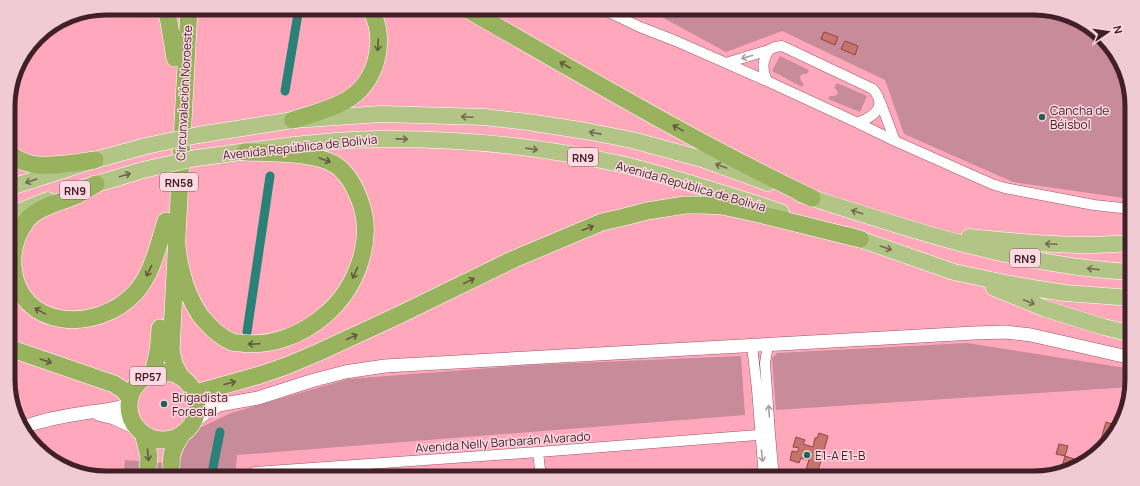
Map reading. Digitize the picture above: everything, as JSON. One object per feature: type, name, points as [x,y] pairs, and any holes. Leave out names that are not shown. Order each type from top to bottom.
[{"type":"highway","points":[[167,15],[175,58]]},
{"type":"highway","name":"Circunvalación Noroeste","points":[[166,321],[171,228],[177,15]]},
{"type":"highway","name":"Circunvalación Noroeste","points":[[171,228],[189,15]]},
{"type":"highway","points":[[187,42],[195,15]]},
{"type":"highway","points":[[293,120],[346,101],[359,90],[371,76],[376,62],[379,31],[374,15]]},
{"type":"highway","points":[[477,15],[689,134],[744,164],[812,198]]},
{"type":"highway","points":[[171,228],[182,273],[189,293],[200,316],[213,330],[232,342],[248,344],[267,343],[284,339],[304,330],[325,316],[349,286],[357,269],[363,250],[365,226],[362,207],[356,192],[347,175],[336,165],[315,157],[245,152]]},
{"type":"highway","points":[[15,157],[32,164],[49,165],[95,160]]},
{"type":"highway","points":[[15,246],[19,232],[28,219],[40,210],[76,195],[96,184]]},
{"type":"highway","points":[[171,471],[171,456],[174,445],[196,415],[196,402],[198,394],[203,391],[267,373],[317,353],[514,259],[602,222],[647,211],[685,205],[722,206],[860,239]]},
{"type":"highway","points":[[15,280],[19,291],[27,301],[44,314],[70,320],[83,319],[107,313],[124,303],[136,292],[144,280],[171,228]]},
{"type":"highway","name":"RN58","points":[[152,374],[166,321]]},
{"type":"highway","name":"RN58","points":[[166,321],[174,364],[181,377]]},
{"type":"highway","points":[[15,350],[114,384],[123,390],[130,401],[132,418],[141,431],[149,456],[148,471]]},
{"type":"highway","name":"RP57","points":[[130,401],[135,388],[142,379],[152,374],[167,372],[181,377],[187,383],[193,390],[196,402]]},
{"type":"highway","points":[[141,431],[153,438],[163,440],[174,438],[187,429]]},
{"type":"main road","name":"Avenida República de Bolivia","points":[[15,186],[95,160],[146,146],[198,135],[293,120],[381,114],[477,117],[528,122],[632,140],[702,159],[812,198],[968,245],[1020,257],[1088,268],[1125,271]]},
{"type":"main road","name":"Avenida República de Bolivia","points":[[15,213],[48,200],[96,184],[143,170],[196,158],[322,143],[379,139],[471,142],[535,149],[624,165],[741,199],[954,272],[1010,284],[1065,293],[1125,297]]},
{"type":"main road","points":[[921,232],[1024,242],[1081,245],[1125,243]]},
{"type":"main road","points":[[954,272],[1046,309],[1125,332]]},
{"type":"street","points":[[614,15],[640,28],[676,41],[767,81],[895,141],[992,184],[1005,188],[1094,205],[1125,208]]},
{"type":"street","points":[[726,63],[782,46],[816,61],[873,89],[880,101],[895,141]]},
{"type":"street","points":[[767,81],[763,66],[764,57],[769,50]]},
{"type":"street","points":[[858,123],[874,115],[880,101]]},
{"type":"street","points":[[196,402],[207,407],[219,406],[258,398],[345,372],[385,366],[966,333],[1006,332],[1031,334],[1125,356]]},
{"type":"street","points":[[764,471],[766,363],[768,344]]},
{"type":"street","points":[[752,346],[757,389],[773,471]]},
{"type":"street","points":[[28,426],[58,417],[88,412],[109,411],[119,408],[130,401]]},
{"type":"street","points":[[187,429],[204,414],[219,406]]},
{"type":"street","points":[[88,412],[114,418],[141,431]]},
{"type":"street","name":"Avenida Nelly Barbarán Alvarado","points":[[339,471],[538,452],[765,434]]},
{"type":"street","points":[[538,452],[540,471]]},
{"type":"shaded area","points":[[658,15],[1040,15],[1069,22],[1088,33],[1088,52],[1107,52],[1118,71],[1122,83],[1125,106],[1125,198],[1013,182],[904,134],[885,80],[782,31],[726,52]]},
{"type":"shaded area","points":[[780,56],[809,70],[807,74],[800,76],[801,81],[804,84],[802,87],[772,71]]},
{"type":"shaded area","points":[[837,83],[867,96],[860,112],[828,99],[830,96],[838,94],[837,90],[834,88]]},
{"type":"shaded area","points":[[967,343],[1125,368],[1124,387],[776,410],[772,358],[777,353]]},
{"type":"shaded area","points":[[741,356],[745,415],[237,455],[236,471],[124,471],[125,460],[178,464],[191,432],[231,413],[348,379],[531,365]]},
{"type":"building","points":[[824,32],[838,37],[835,45],[821,39]]},
{"type":"building","points":[[845,41],[858,46],[855,55],[841,49]]},
{"type":"building","points":[[1106,422],[1113,424],[1106,435],[1100,441]]},
{"type":"building","name":"E1-A E1-B","points":[[819,433],[828,436],[818,471],[809,471],[806,469],[809,460],[801,458],[799,463],[790,460],[792,451],[797,452],[799,448],[793,447],[796,437],[805,440],[803,444],[813,447],[815,438],[817,438]]},
{"type":"building","points":[[1059,444],[1068,446],[1065,456],[1056,454]]},
{"type":"building","points":[[1065,456],[1077,460],[1069,464],[1062,466]]},
{"type":"waterway","points":[[285,91],[298,15]]},
{"type":"waterway","points":[[247,332],[270,176]]},
{"type":"waterway","points":[[212,471],[220,432]]},
{"type":"place","name":"Cancha de Béisbol","points":[[1042,117]]},
{"type":"place","name":"Brigadista Forestal","points":[[164,404]]},
{"type":"place","name":"E1-A E1-B","points":[[807,455]]}]
